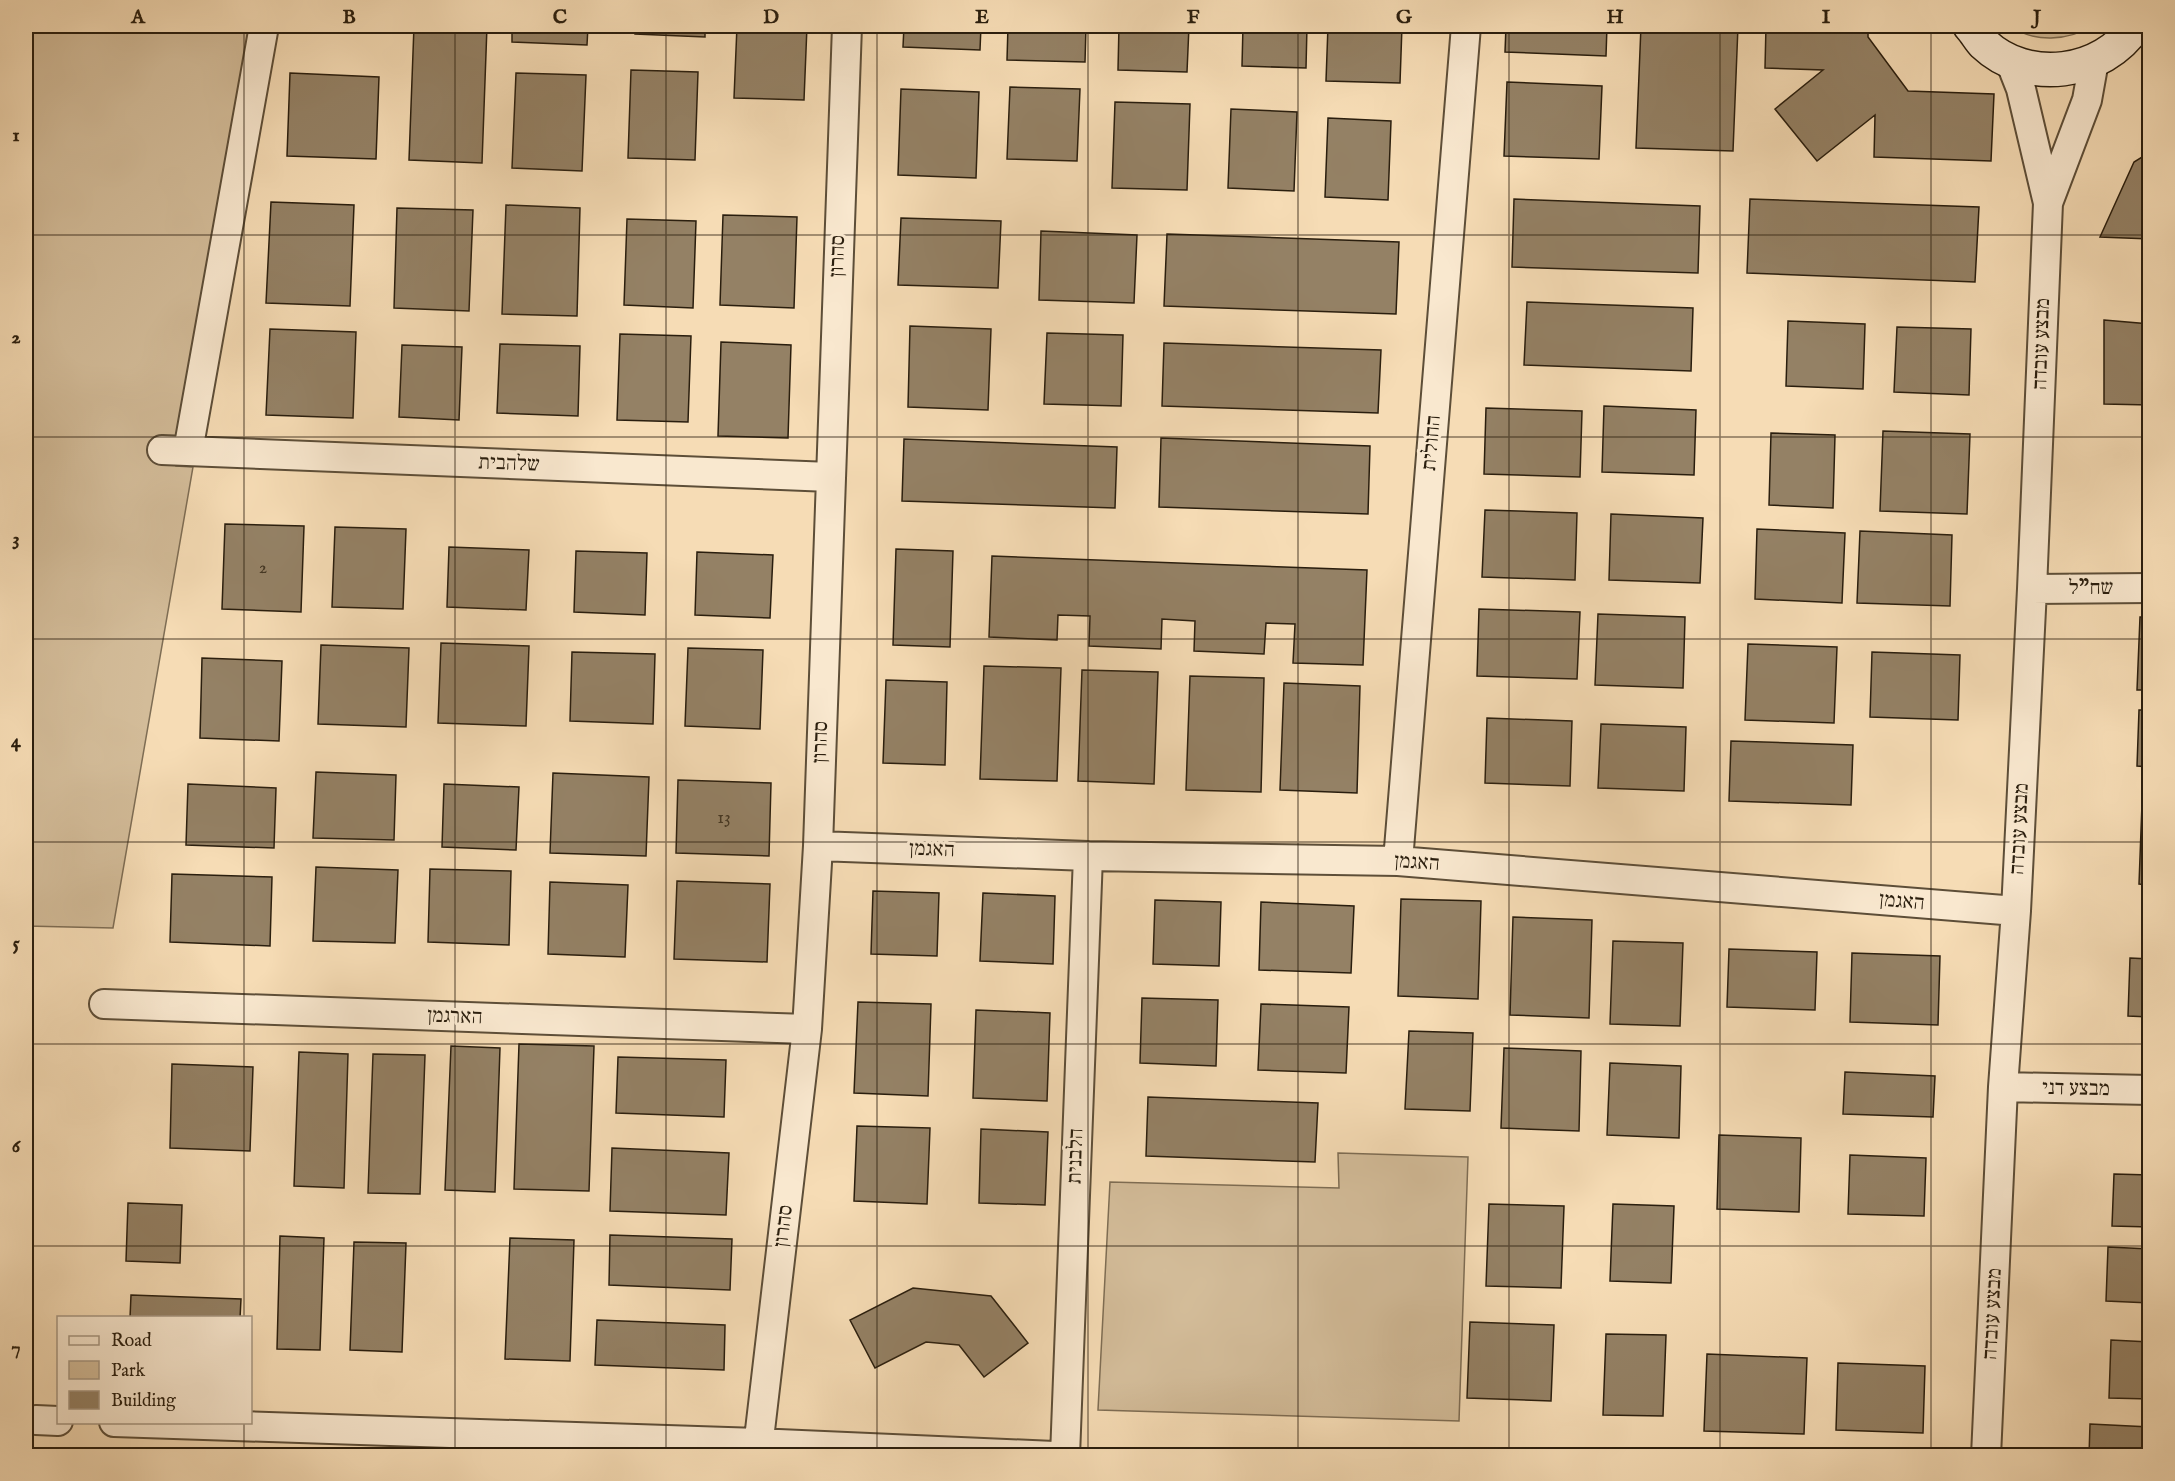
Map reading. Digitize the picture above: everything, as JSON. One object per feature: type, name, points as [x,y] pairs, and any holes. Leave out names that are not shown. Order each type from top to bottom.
[{"type":"street","name":"שלהבית","points":[[264,26],[175,450],[830,477]]},
{"type":"street","name":"סהרון","points":[[758,1449],[807,1029],[818,846],[847,26]]},
{"type":"street","name":"החולית","points":[[1398,861],[1466,26]]},
{"type":"street","points":[[1970,26],[1985,44],[2010,61],[2037,70],[2067,70],[2094,61],[2139,28]]},
{"type":"street","name":"מבצע עובדה","points":[[1986,1455],[2003,1087],[2016,911],[2032,589],[2048,203],[2021,89],[2010,61]]},
{"type":"street","name":"מבצע עובדה","points":[[2048,203],[2087,100],[2094,61]]},
{"type":"street","name":"שח\"ל","points":[[2032,589],[2150,588]]},
{"type":"street","name":"האגמן","points":[[818,846],[1088,856],[1398,861],[2016,911]]},
{"type":"street","name":"הלבנית","points":[[1065,1455],[1088,856]]},
{"type":"street","name":"הארגמן","points":[[104,1004],[807,1029]]},
{"type":"street","name":"מבצע דני","points":[[2003,1087],[2150,1090]]},
{"type":"street","points":[[162,1424],[758,1449],[1054,1455]]},
{"type":"green space","points":[[26,26],[254,26],[178,441],[176,466],[193,467],[113,928],[26,926]]},
{"type":"green space","points":[[2011,26],[2091,26],[2072,35],[2051,38],[2030,35]]},
{"type":"green space","points":[[1338,1153],[1468,1157],[1459,1421],[1098,1410],[1110,1182],[1339,1188]]},
{"type":"building","points":[[312,26],[391,26],[391,31],[312,29]]},
{"type":"building","points":[[414,26],[487,26],[482,163],[409,160]]},
{"type":"building","points":[[512,26],[588,26],[587,45],[512,42]]},
{"type":"building","points":[[635,26],[705,26],[705,37],[635,34]]},
{"type":"building","points":[[737,26],[807,26],[804,100],[734,98]]},
{"type":"building","points":[[904,26],[981,26],[980,50],[903,47]]},
{"type":"building","points":[[1008,26],[1086,26],[1085,62],[1007,60]]},
{"type":"building","points":[[1119,26],[1189,26],[1187,72],[1118,70]]},
{"type":"building","points":[[1243,26],[1307,26],[1306,68],[1242,66]]},
{"type":"building","points":[[1328,26],[1402,26],[1400,83],[1326,81]]},
{"type":"building","points":[[1506,26],[1607,26],[1606,56],[1505,52]]},
{"type":"building","points":[[1641,26],[1738,26],[1733,151],[1636,148]]},
{"type":"building","points":[[1766,26],[1868,26],[1868,37],[1908,91],[1994,94],[1991,161],[1874,157],[1875,115],[1817,161],[1775,109],[1823,70],[1765,68]]},
{"type":"building","points":[[631,70],[698,72],[695,160],[628,158]]},
{"type":"building","points":[[290,73],[379,77],[376,159],[287,156]]},
{"type":"building","points":[[516,73],[586,75],[582,171],[512,168]]},
{"type":"building","points":[[1507,82],[1602,86],[1599,159],[1504,156]]},
{"type":"building","points":[[1010,87],[1080,89],[1077,161],[1007,159]]},
{"type":"building","points":[[901,89],[979,92],[976,178],[898,175]]},
{"type":"building","points":[[1115,102],[1190,104],[1187,190],[1112,188]]},
{"type":"building","points":[[1231,109],[1297,112],[1294,191],[1228,188]]},
{"type":"building","points":[[1328,118],[1391,121],[1388,200],[1325,197]]},
{"type":"building","points":[[2150,152],[2150,239],[2100,237],[2134,162]]},
{"type":"building","points":[[1514,199],[1700,206],[1698,273],[1512,267]]},
{"type":"building","points":[[1750,199],[1979,207],[1975,282],[1747,273]]},
{"type":"building","points":[[271,202],[354,205],[350,306],[266,303]]},
{"type":"building","points":[[506,205],[580,208],[577,316],[502,314]]},
{"type":"building","points":[[397,208],[473,210],[469,311],[394,308]]},
{"type":"building","points":[[723,215],[797,217],[794,308],[720,305]]},
{"type":"building","points":[[901,218],[1001,221],[998,288],[898,285]]},
{"type":"building","points":[[627,219],[696,221],[693,308],[624,305]]},
{"type":"building","points":[[1041,231],[1137,235],[1134,303],[1039,300]]},
{"type":"building","points":[[1167,234],[1399,242],[1396,314],[1164,306]]},
{"type":"building","points":[[1527,302],[1693,308],[1691,371],[1524,365]]},
{"type":"building","points":[[2104,320],[2150,324],[2150,405],[2104,404]]},
{"type":"building","points":[[1788,321],[1865,324],[1863,389],[1786,386]]},
{"type":"building","points":[[910,326],[991,329],[988,410],[908,407]]},
{"type":"building","points":[[1897,327],[1971,329],[1969,395],[1894,392]]},
{"type":"building","points":[[270,329],[356,332],[353,418],[266,415]]},
{"type":"building","points":[[1047,333],[1123,335],[1121,406],[1044,404]]},
{"type":"building","points":[[620,334],[691,336],[688,422],[617,420]]},
{"type":"building","points":[[721,342],[791,345],[788,438],[718,436]]},
{"type":"building","points":[[1164,343],[1381,350],[1378,413],[1162,406]]},
{"type":"building","points":[[500,344],[580,346],[578,416],[497,413]]},
{"type":"building","points":[[402,345],[462,347],[459,420],[399,417]]},
{"type":"building","points":[[1604,406],[1696,410],[1694,475],[1602,472]]},
{"type":"building","points":[[1486,408],[1582,411],[1580,477],[1484,474]]},
{"type":"building","points":[[1883,431],[1970,434],[1967,514],[1880,511]]},
{"type":"building","points":[[1771,433],[1835,435],[1833,508],[1769,505]]},
{"type":"building","points":[[1161,438],[1370,446],[1368,514],[1159,507]]},
{"type":"building","points":[[904,439],[1117,447],[1115,508],[902,501]]},
{"type":"building","points":[[1485,510],[1577,513],[1575,580],[1482,577]]},
{"type":"building","points":[[1611,514],[1703,518],[1700,583],[1609,580]]},
{"type":"building","points":[[225,524],[304,526],[301,612],[222,609]]},
{"type":"building","points":[[335,527],[406,529],[403,609],[332,607]]},
{"type":"building","points":[[1757,529],[1845,533],[1842,603],[1755,599]]},
{"type":"building","points":[[1860,531],[1952,535],[1950,606],[1857,603]]},
{"type":"building","points":[[449,547],[529,550],[526,610],[447,607]]},
{"type":"building","points":[[896,549],[953,551],[950,647],[893,645]]},
{"type":"building","points":[[576,551],[647,553],[645,615],[574,612]]},
{"type":"building","points":[[697,552],[773,555],[770,618],[695,615]]},
{"type":"building","points":[[992,556],[1367,570],[1363,665],[1293,663],[1295,624],[1266,623],[1264,654],[1194,651],[1195,621],[1162,619],[1161,649],[1089,646],[1090,616],[1058,615],[1057,640],[989,637]]},
{"type":"building","points":[[1479,609],[1580,612],[1577,679],[1477,676]]},
{"type":"building","points":[[1598,614],[1685,617],[1683,688],[1595,685]]},
{"type":"building","points":[[2140,617],[2150,617],[2150,690],[2137,690]]},
{"type":"building","points":[[441,643],[529,646],[526,726],[438,723]]},
{"type":"building","points":[[1748,644],[1837,647],[1834,723],[1745,720]]},
{"type":"building","points":[[321,645],[409,648],[406,727],[318,724]]},
{"type":"building","points":[[688,648],[763,650],[760,729],[685,726]]},
{"type":"building","points":[[572,652],[655,654],[653,724],[570,721]]},
{"type":"building","points":[[1872,652],[1960,655],[1958,720],[1870,717]]},
{"type":"building","points":[[202,658],[282,661],[279,741],[200,738]]},
{"type":"building","points":[[984,666],[1061,668],[1057,781],[980,779]]},
{"type":"building","points":[[1082,670],[1158,672],[1154,784],[1078,781]]},
{"type":"building","points":[[1190,676],[1264,678],[1261,792],[1186,790]]},
{"type":"building","points":[[886,680],[947,682],[945,765],[883,763]]},
{"type":"building","points":[[1284,683],[1360,686],[1357,793],[1280,790]]},
{"type":"building","points":[[2139,710],[2150,710],[2150,767],[2137,766]]},
{"type":"building","points":[[1487,718],[1572,721],[1570,786],[1485,783]]},
{"type":"building","points":[[1601,724],[1686,727],[1684,791],[1598,788]]},
{"type":"building","points":[[1731,741],[1853,745],[1851,805],[1729,801]]},
{"type":"building","points":[[316,772],[396,775],[394,840],[313,838]]},
{"type":"building","points":[[553,773],[649,777],[646,856],[550,853]]},
{"type":"building","points":[[678,780],[771,783],[769,856],[676,853]]},
{"type":"building","points":[[188,784],[276,788],[274,848],[186,845]]},
{"type":"building","points":[[444,784],[519,787],[516,850],[442,847]]},
{"type":"building","points":[[2142,804],[2150,804],[2150,885],[2139,884]]},
{"type":"building","points":[[316,867],[398,870],[395,943],[313,941]]},
{"type":"building","points":[[430,869],[511,871],[509,945],[428,942]]},
{"type":"building","points":[[172,874],[272,877],[270,946],[170,942]]},
{"type":"building","points":[[677,881],[770,884],[767,962],[674,959]]},
{"type":"building","points":[[550,882],[628,885],[625,957],[548,954]]},
{"type":"building","points":[[873,891],[939,893],[937,956],[871,954]]},
{"type":"building","points":[[983,893],[1055,896],[1053,964],[980,961]]},
{"type":"building","points":[[1401,899],[1481,901],[1478,999],[1398,996]]},
{"type":"building","points":[[1155,900],[1221,902],[1219,966],[1153,964]]},
{"type":"building","points":[[1261,902],[1354,906],[1351,973],[1259,970]]},
{"type":"building","points":[[1513,917],[1592,920],[1589,1018],[1510,1015]]},
{"type":"building","points":[[1613,941],[1683,943],[1680,1026],[1610,1024]]},
{"type":"building","points":[[1729,949],[1817,952],[1815,1010],[1727,1007]]},
{"type":"building","points":[[1852,953],[1940,956],[1938,1025],[1850,1022]]},
{"type":"building","points":[[2130,958],[2150,959],[2150,1017],[2128,1016]]},
{"type":"building","points":[[1142,998],[1218,1000],[1216,1066],[1140,1063]]},
{"type":"building","points":[[858,1002],[931,1004],[928,1096],[854,1093]]},
{"type":"building","points":[[1261,1004],[1349,1007],[1346,1073],[1258,1070]]},
{"type":"building","points":[[976,1010],[1050,1013],[1047,1101],[973,1098]]},
{"type":"building","points":[[1409,1031],[1473,1033],[1470,1111],[1405,1109]]},
{"type":"building","points":[[519,1044],[594,1046],[589,1191],[514,1189]]},
{"type":"building","points":[[451,1046],[500,1048],[495,1192],[445,1190]]},
{"type":"building","points":[[1504,1048],[1581,1051],[1579,1131],[1501,1128]]},
{"type":"building","points":[[299,1052],[348,1054],[344,1188],[294,1186]]},
{"type":"building","points":[[373,1054],[425,1055],[420,1194],[368,1193]]},
{"type":"building","points":[[618,1057],[726,1060],[724,1117],[616,1113]]},
{"type":"building","points":[[1610,1063],[1681,1066],[1679,1138],[1607,1135]]},
{"type":"building","points":[[172,1064],[253,1067],[250,1151],[170,1148]]},
{"type":"building","points":[[1845,1072],[1935,1076],[1933,1117],[1843,1114]]},
{"type":"building","points":[[1148,1097],[1318,1103],[1315,1162],[1146,1156]]},
{"type":"building","points":[[857,1126],[930,1128],[927,1204],[854,1201]]},
{"type":"building","points":[[981,1129],[1048,1132],[1045,1205],[979,1203]]},
{"type":"building","points":[[1719,1135],[1801,1138],[1799,1212],[1717,1209]]},
{"type":"building","points":[[612,1148],[729,1153],[726,1215],[610,1211]]},
{"type":"building","points":[[1850,1155],[1926,1158],[1924,1216],[1848,1214]]},
{"type":"building","points":[[2114,1174],[2150,1175],[2150,1227],[2112,1226]]},
{"type":"building","points":[[128,1203],[182,1205],[180,1263],[126,1261]]},
{"type":"building","points":[[1489,1204],[1564,1206],[1561,1288],[1486,1286]]},
{"type":"building","points":[[1613,1204],[1674,1206],[1671,1283],[1610,1281]]},
{"type":"building","points":[[610,1235],[732,1239],[730,1290],[609,1285]]},
{"type":"building","points":[[280,1236],[324,1238],[320,1350],[277,1349]]},
{"type":"building","points":[[510,1238],[574,1240],[570,1361],[505,1359]]},
{"type":"building","points":[[354,1242],[406,1243],[402,1352],[350,1350]]},
{"type":"building","points":[[2108,1247],[2150,1249],[2150,1303],[2106,1301]]},
{"type":"building","points":[[913,1288],[991,1296],[1028,1343],[984,1377],[959,1345],[926,1342],[875,1368],[850,1320]]},
{"type":"building","points":[[131,1295],[241,1299],[240,1316],[130,1316]]},
{"type":"building","points":[[597,1320],[725,1325],[724,1370],[595,1365]]},
{"type":"building","points":[[1470,1322],[1554,1325],[1551,1401],[1467,1398]]},
{"type":"building","points":[[1606,1334],[1666,1335],[1663,1416],[1603,1415]]},
{"type":"building","points":[[2111,1340],[2150,1342],[2150,1399],[2109,1398]]},
{"type":"building","points":[[1707,1354],[1807,1358],[1804,1434],[1704,1431]]},
{"type":"building","points":[[1838,1363],[1925,1366],[1923,1433],[1836,1430]]},
{"type":"building","points":[[2090,1424],[2150,1427],[2150,1456],[2089,1456]]}]
